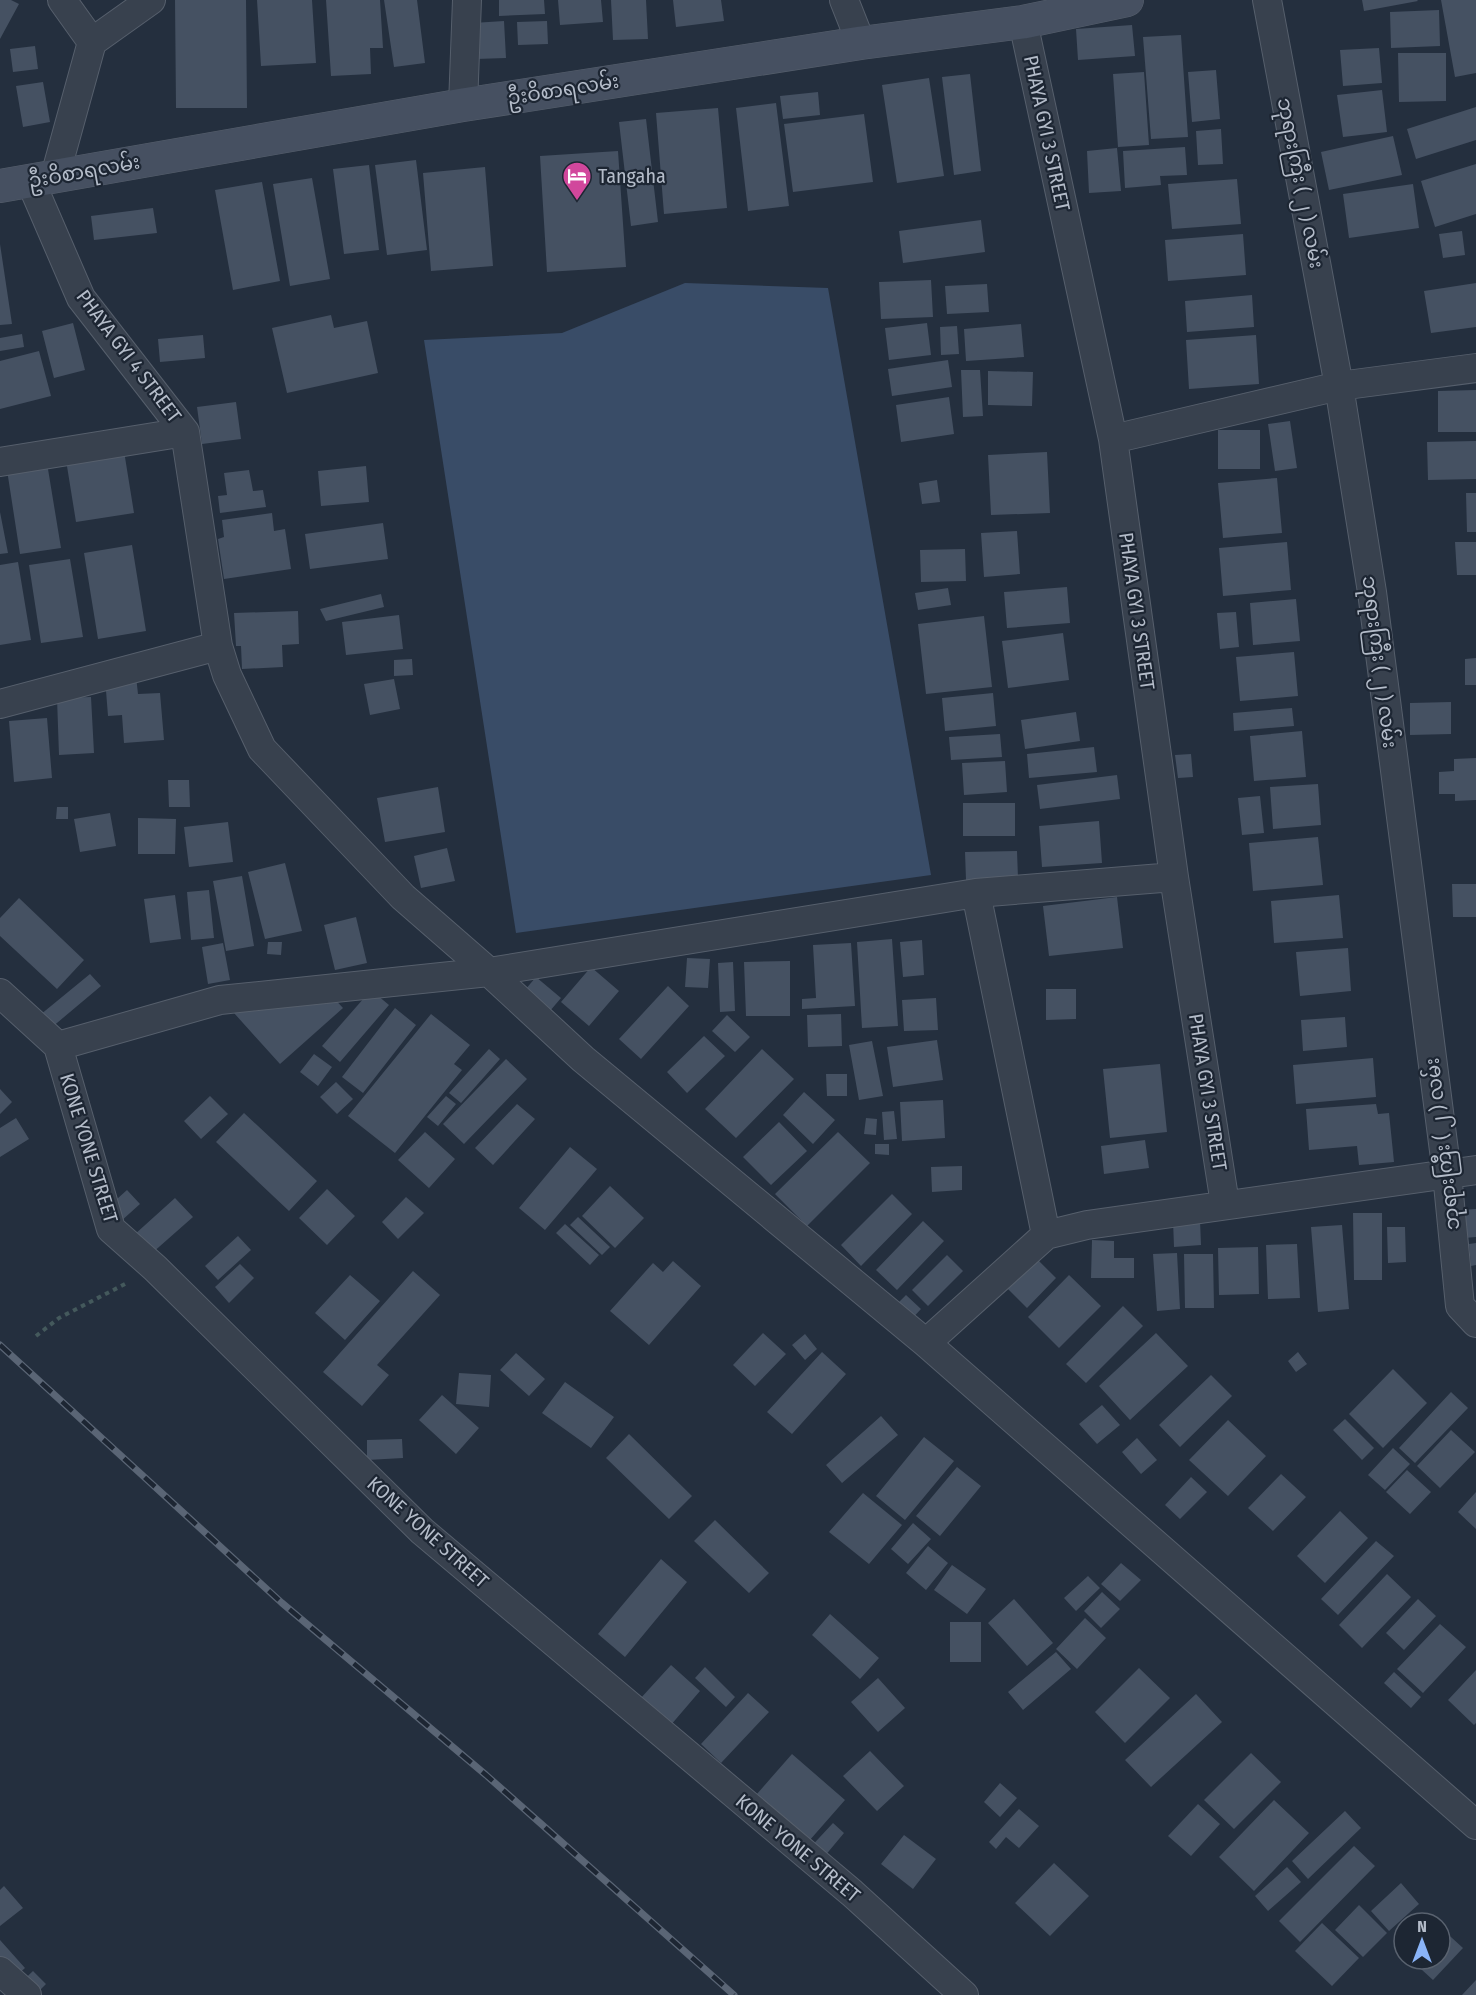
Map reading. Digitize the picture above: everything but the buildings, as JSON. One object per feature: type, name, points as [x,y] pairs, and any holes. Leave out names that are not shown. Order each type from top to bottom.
[{"type":"street","points":[[62,0],[92,42]]},
{"type":"street","points":[[28,181],[92,42],[152,0]]},
{"type":"street","points":[[463,105],[467,0]]},
{"type":"street","points":[[844,0],[861,43]]},
{"type":"street","name":"ဦးဝိစာရလမ်း","points":[[28,181],[463,105],[861,43],[1023,22],[1127,0]]},
{"type":"street","name":"ဘုရားကြီး ( ၂ ) လမ်း","points":[[1267,0],[1339,386],[1372,592],[1447,1174],[1460,1306],[1476,1323]]},
{"type":"street","name":"PHAYA GYI 3 STREET","points":[[1023,22],[1113,439],[1174,877],[1226,1204]]},
{"type":"street","name":"PHAYA GYI 4 STREET","points":[[28,181],[81,298],[185,432],[218,646],[227,675],[262,749],[403,897],[583,1059],[926,1344],[1476,1826]]},
{"type":"street","points":[[1113,439],[1339,386],[1476,368]]},
{"type":"street","points":[[0,462],[185,432]]},
{"type":"street","points":[[0,704],[218,646]]},
{"type":"street","points":[[58,1046],[220,1000],[489,972],[976,893],[1174,877]]},
{"type":"street","points":[[976,893],[1046,1235]]},
{"type":"street","name":"KONE YONE STREET","points":[[0,993],[58,1046],[111,1229],[155,1268],[422,1531],[852,1893],[964,1995]]},
{"type":"street","points":[[926,1344],[1046,1235],[1087,1225],[1476,1170]]},
{"type":"street","points":[[0,1971],[27,1995]]},
{"type":"path","points":[[36,1336],[59,1318],[155,1268]]},
{"type":"water","points":[[685,283],[828,288],[931,875],[516,933],[424,340],[562,333]]},
{"type":"railway","points":[[0,1345],[282,1603],[486,1775],[734,1995]]},
{"type":"place","name":"Tangaha","points":[[577,202]]}]
